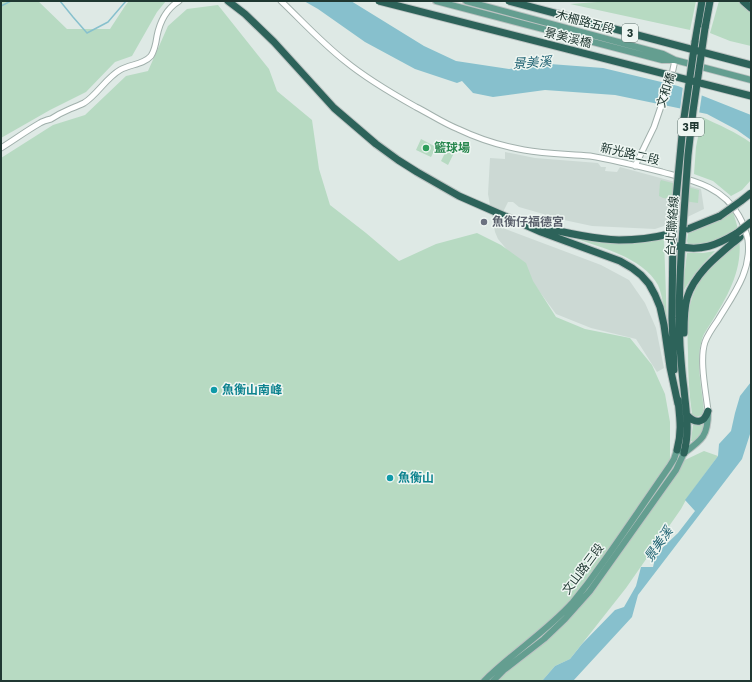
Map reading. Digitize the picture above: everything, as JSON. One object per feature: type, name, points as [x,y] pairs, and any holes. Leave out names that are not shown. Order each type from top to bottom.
[{"type":"highway","points":[[229,1],[274,42],[334,108],[376,144],[417,172],[459,196],[541,232],[620,261],[641,275],[649,284],[660,307],[678,404]]},
{"type":"highway","name":"景美溪橋","points":[[379,1],[751,96]]},
{"type":"highway","name":"景美溪橋","points":[[509,1],[751,65]]},
{"type":"highway","name":"台北聯絡線","points":[[680,451],[679,442],[681,427],[675,380],[673,346],[673,245],[671,232],[683,125],[702,1]]},
{"type":"highway","name":"台北聯絡線","points":[[680,451],[687,438],[687,415],[682,379],[679,318],[688,155],[693,111],[710,1]]},
{"type":"highway","points":[[743,1],[751,8]]},
{"type":"highway","points":[[685,228],[720,216],[751,193]]},
{"type":"highway","points":[[511,218],[541,227],[599,238],[619,240],[658,237],[671,232]]},
{"type":"highway","points":[[682,379],[684,318],[691,288],[700,274],[710,263],[751,223]]},
{"type":"highway","points":[[673,245],[695,248],[712,246],[738,235]]},
{"type":"highway","points":[[687,415],[691,420],[697,422],[704,419],[708,411]]},
{"type":"main road","name":"木柵路五段","points":[[436,1],[447,2],[662,60],[751,80]]},
{"type":"main road","name":"木柵路五段","points":[[466,1],[663,54],[674,63]]},
{"type":"main road","name":"新光路二段","points":[[680,451],[698,443],[704,434],[708,421],[708,411]]},
{"type":"main road","name":"文山路三段","points":[[484,681],[510,657],[542,632],[574,601],[612,550],[680,451]]},
{"type":"main road","name":"文山路三段","points":[[493,681],[504,670],[544,639],[565,620],[590,591],[676,470],[680,451]]},
{"type":"street","points":[[1,148],[40,123],[84,103],[120,70],[125,67],[140,64],[150,57],[155,48],[159,29],[164,16],[169,8],[179,1]]},
{"type":"street","name":"新光路二段","points":[[281,1],[333,51],[360,73],[458,130],[488,141],[520,150],[589,156],[693,181],[711,188],[729,201],[736,209],[745,228],[748,240],[748,250],[746,269],[738,288],[708,335],[704,348],[703,364],[708,411]]},
{"type":"street","name":"文和橋","points":[[635,166],[650,137],[672,74],[674,63]]},
{"type":"shaded area","points":[[505,152],[535,158],[598,163],[601,167],[606,167],[605,171],[617,172],[620,167],[701,189],[704,209],[679,221],[655,229],[592,226],[564,220],[519,207],[513,202],[508,202],[501,221],[503,228],[601,265],[629,280],[645,303],[656,328],[664,368],[657,372],[636,339],[591,328],[556,314],[520,265],[498,239],[495,232],[488,194],[490,158],[505,159]]},
{"type":"green space","points":[[1,1],[38,1],[67,29],[110,29],[129,1],[166,1],[157,12],[132,56],[115,62],[86,92],[50,110],[1,138]]},
{"type":"green space","points":[[605,1],[696,1],[690,30],[570,4]]},
{"type":"green space","points":[[719,1],[739,1],[751,12],[751,46],[730,41],[710,33]]},
{"type":"green space","points":[[218,5],[269,69],[277,91],[312,120],[319,169],[330,205],[399,261],[436,244],[477,233],[501,245],[526,263],[533,281],[556,317],[585,329],[630,338],[652,365],[665,394],[670,422],[670,467],[704,451],[718,456],[687,498],[681,509],[626,588],[570,659],[555,666],[542,681],[1,681],[1,158],[53,125],[85,115],[126,76],[148,71],[168,26],[187,9]]},
{"type":"green space","points":[[702,117],[733,132],[751,143],[751,180],[742,190],[731,196],[713,181],[694,174],[696,147]]},
{"type":"green space","name":"籃球場","points":[[421,139],[436,147],[431,157],[416,150]]},
{"type":"green space","points":[[448,147],[455,151],[448,165],[441,161]]},
{"type":"green space","points":[[661,180],[699,190],[698,203],[663,198],[659,196]]},
{"type":"green space","points":[[732,210],[738,228],[739,239],[725,237],[703,245],[688,245],[688,233],[711,223]]},
{"type":"green space","points":[[571,237],[630,243],[664,239],[667,324],[660,289],[651,275],[642,267],[619,254]]},
{"type":"green space","points":[[739,241],[739,260],[730,290],[704,334],[701,343],[699,362],[704,411],[702,415],[696,417],[692,414],[688,375],[688,323],[690,304],[702,278],[715,262]]},
{"type":"green space","points":[[715,251],[697,271],[682,293],[687,253]]},
{"type":"green space","points":[[693,424],[704,424],[700,434],[693,442],[691,441]]},
{"type":"water","points":[[304,1],[351,1],[424,46],[456,61],[509,69],[550,64],[603,68],[678,86],[751,115],[751,140],[737,130],[707,114],[615,95],[545,90],[493,97],[473,93],[462,81],[457,83],[415,69],[365,42]]},
{"type":"water","points":[[751,382],[751,431],[742,459],[638,595],[632,617],[573,681],[542,681],[555,666],[570,659],[582,644],[615,610],[624,607],[636,586],[641,567],[653,567],[656,554],[678,533],[695,511],[685,500],[718,456],[719,444],[731,431],[740,396]]},
{"type":"pier","points":[[683,86],[702,94],[699,114],[680,110]]},
{"type":"waterway","points":[[1,6],[11,1]]},
{"type":"waterway","points":[[60,1],[87,33],[108,22],[126,1]]},
{"type":"place","name":"籃球場","points":[[426,148]]},
{"type":"place","name":"魚衡仔福德宮","points":[[484,222]]},
{"type":"place","name":"魚衡山南峰","points":[[214,390]]},
{"type":"place","name":"魚衡山","points":[[390,478]]},
{"type":"water label","name":"景美溪","points":[[532,62]]},
{"type":"water label","name":"景美溪","points":[[658,544]]}]
